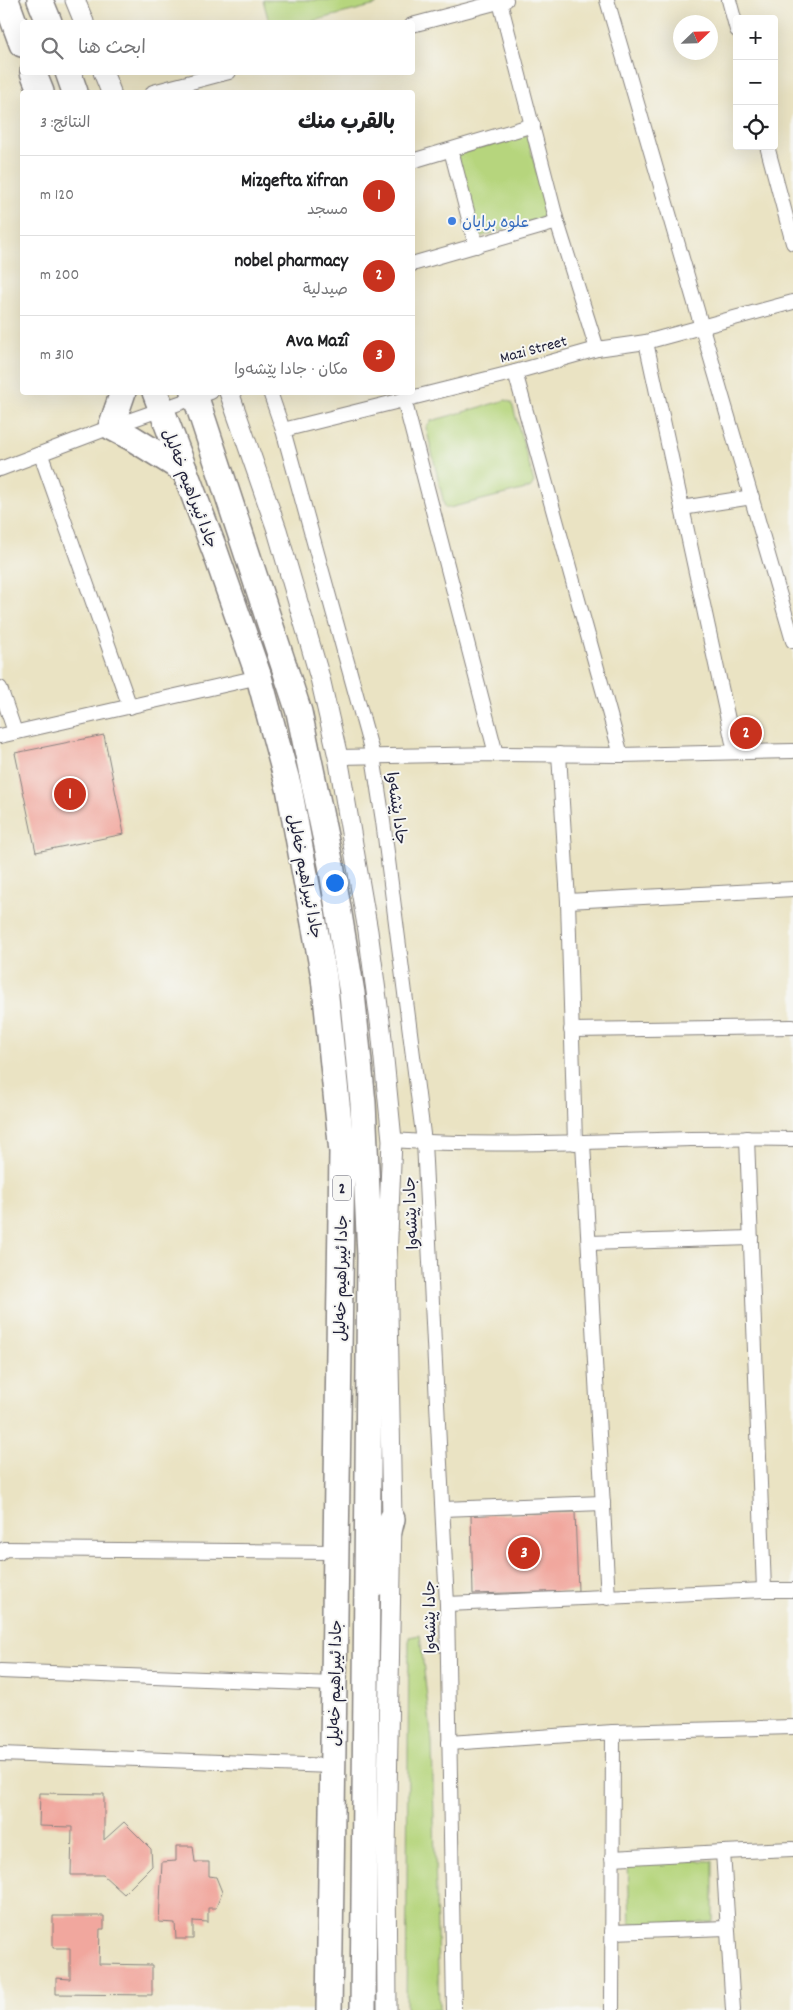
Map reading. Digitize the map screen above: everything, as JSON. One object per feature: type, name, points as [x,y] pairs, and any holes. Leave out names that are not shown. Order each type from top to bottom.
[{"type":"highway","points":[[6,0],[20,38]]},
{"type":"highway","points":[[40,0],[48,20]]},
{"type":"highway","points":[[34,75],[40,90]]},
{"type":"highway","points":[[69,75],[74,90]]},
{"type":"highway","points":[[122,395],[111,427],[185,471]]},
{"type":"highway","name":"جادا ئیبراهیم خەلیل","points":[[200,395],[299,712],[331,865],[352,993],[363,1103],[370,1256],[363,2010]]},
{"type":"highway","name":"جادا ئیبراهیم خەلیل","points":[[159,401],[259,677],[289,788],[324,977],[342,1152],[329,2010]]},
{"type":"highway","points":[[366,1640],[392,1519]]},
{"type":"main road","points":[[75,0],[83,20]]},
{"type":"main road","points":[[104,75],[110,90]]},
{"type":"main road","points":[[230,395],[277,530],[320,678],[338,757],[372,961],[392,1140],[387,1260],[392,1519],[386,1850],[387,2010]]},
{"type":"street","points":[[608,0],[793,641]]},
{"type":"street","points":[[729,0],[733,15]]},
{"type":"street","points":[[415,23],[503,1],[557,222],[597,349]]},
{"type":"street","points":[[166,90],[218,75]]},
{"type":"street","points":[[415,160],[533,125]]},
{"type":"street","points":[[451,150],[476,246]]},
{"type":"street","points":[[768,150],[793,243]]},
{"type":"street","points":[[415,263],[557,222]]},
{"type":"street","name":"Mazi Street","points":[[283,430],[515,372],[597,349],[646,342],[793,302]]},
{"type":"street","points":[[646,342],[735,752]]},
{"type":"street","points":[[515,372],[621,755]]},
{"type":"street","points":[[0,469],[111,427],[159,401],[194,395]]},
{"type":"street","name":"جادا پێشەوا","points":[[271,395],[283,430],[372,756],[383,821],[424,1142],[448,1604],[454,2010]]},
{"type":"street","points":[[404,399],[496,754]]},
{"type":"street","points":[[41,454],[130,707]]},
{"type":"street","points":[[682,508],[752,497]]},
{"type":"street","points":[[0,736],[259,677]]},
{"type":"street","points":[[0,688],[15,732]]},
{"type":"street","points":[[338,757],[496,754],[621,755],[793,751]]},
{"type":"street","points":[[559,754],[568,901],[571,1030],[588,1243],[608,1598]]},
{"type":"street","points":[[568,901],[793,889]]},
{"type":"street","points":[[571,1030],[793,1028]]},
{"type":"street","points":[[392,1140],[579,1143],[747,1138],[793,1139]]},
{"type":"street","points":[[747,1138],[764,1590]]},
{"type":"street","points":[[588,1243],[751,1238]]},
{"type":"street","points":[[443,1509],[603,1503]]},
{"type":"street","points":[[1,1550],[335,1552]]},
{"type":"street","points":[[448,1604],[793,1590]]},
{"type":"street","points":[[0,1671],[334,1684]]},
{"type":"street","points":[[449,1743],[613,1732],[793,1727]]},
{"type":"street","points":[[612,2010],[613,1732]]},
{"type":"street","points":[[0,1754],[333,1766]]},
{"type":"street","points":[[612,1858],[793,1849]]},
{"type":"street","points":[[723,1852],[733,2010]]},
{"type":"street","points":[[612,1932],[727,1928]]},
{"type":"green space","points":[[263,0],[375,0],[376,5],[317,20],[268,20]]},
{"type":"green space","points":[[527,135],[548,216],[479,237],[457,154]]},
{"type":"green space","points":[[506,400],[512,403],[534,482],[530,488],[445,508],[426,427],[431,421]]},
{"type":"green space","points":[[420,1635],[432,1742],[439,2010],[406,2010],[409,1637]]},
{"type":"green space","points":[[628,1861],[713,1861],[713,1922],[630,1924]]},
{"type":"building","points":[[104,735],[124,834],[36,852],[15,753]]},
{"type":"building","points":[[575,1512],[578,1591],[473,1594],[471,1515]]},
{"type":"building","points":[[40,1793],[104,1794],[104,1840],[124,1822],[151,1849],[152,1866],[124,1894],[103,1875],[71,1875],[72,1827],[39,1826]]},
{"type":"building","points":[[176,1846],[193,1846],[195,1862],[209,1862],[209,1876],[216,1877],[222,1892],[216,1908],[208,1908],[208,1922],[193,1921],[193,1939],[176,1939],[175,1923],[159,1922],[162,1862],[176,1861]]},
{"type":"building","points":[[53,1916],[104,1916],[104,1929],[100,1929],[99,1964],[152,1965],[152,1995],[56,1994],[56,1978],[70,1979],[70,1948],[53,1948]]},
{"type":"place","name":"علوه برايان","points":[[452,221]]},
{"type":"place","name":"nobel pharmacy","points":[[746,733]]},
{"type":"place","name":"Mizgefta Xifran","points":[[70,794]]},
{"type":"place","name":"Ava Mazî","points":[[524,1553]]}]
